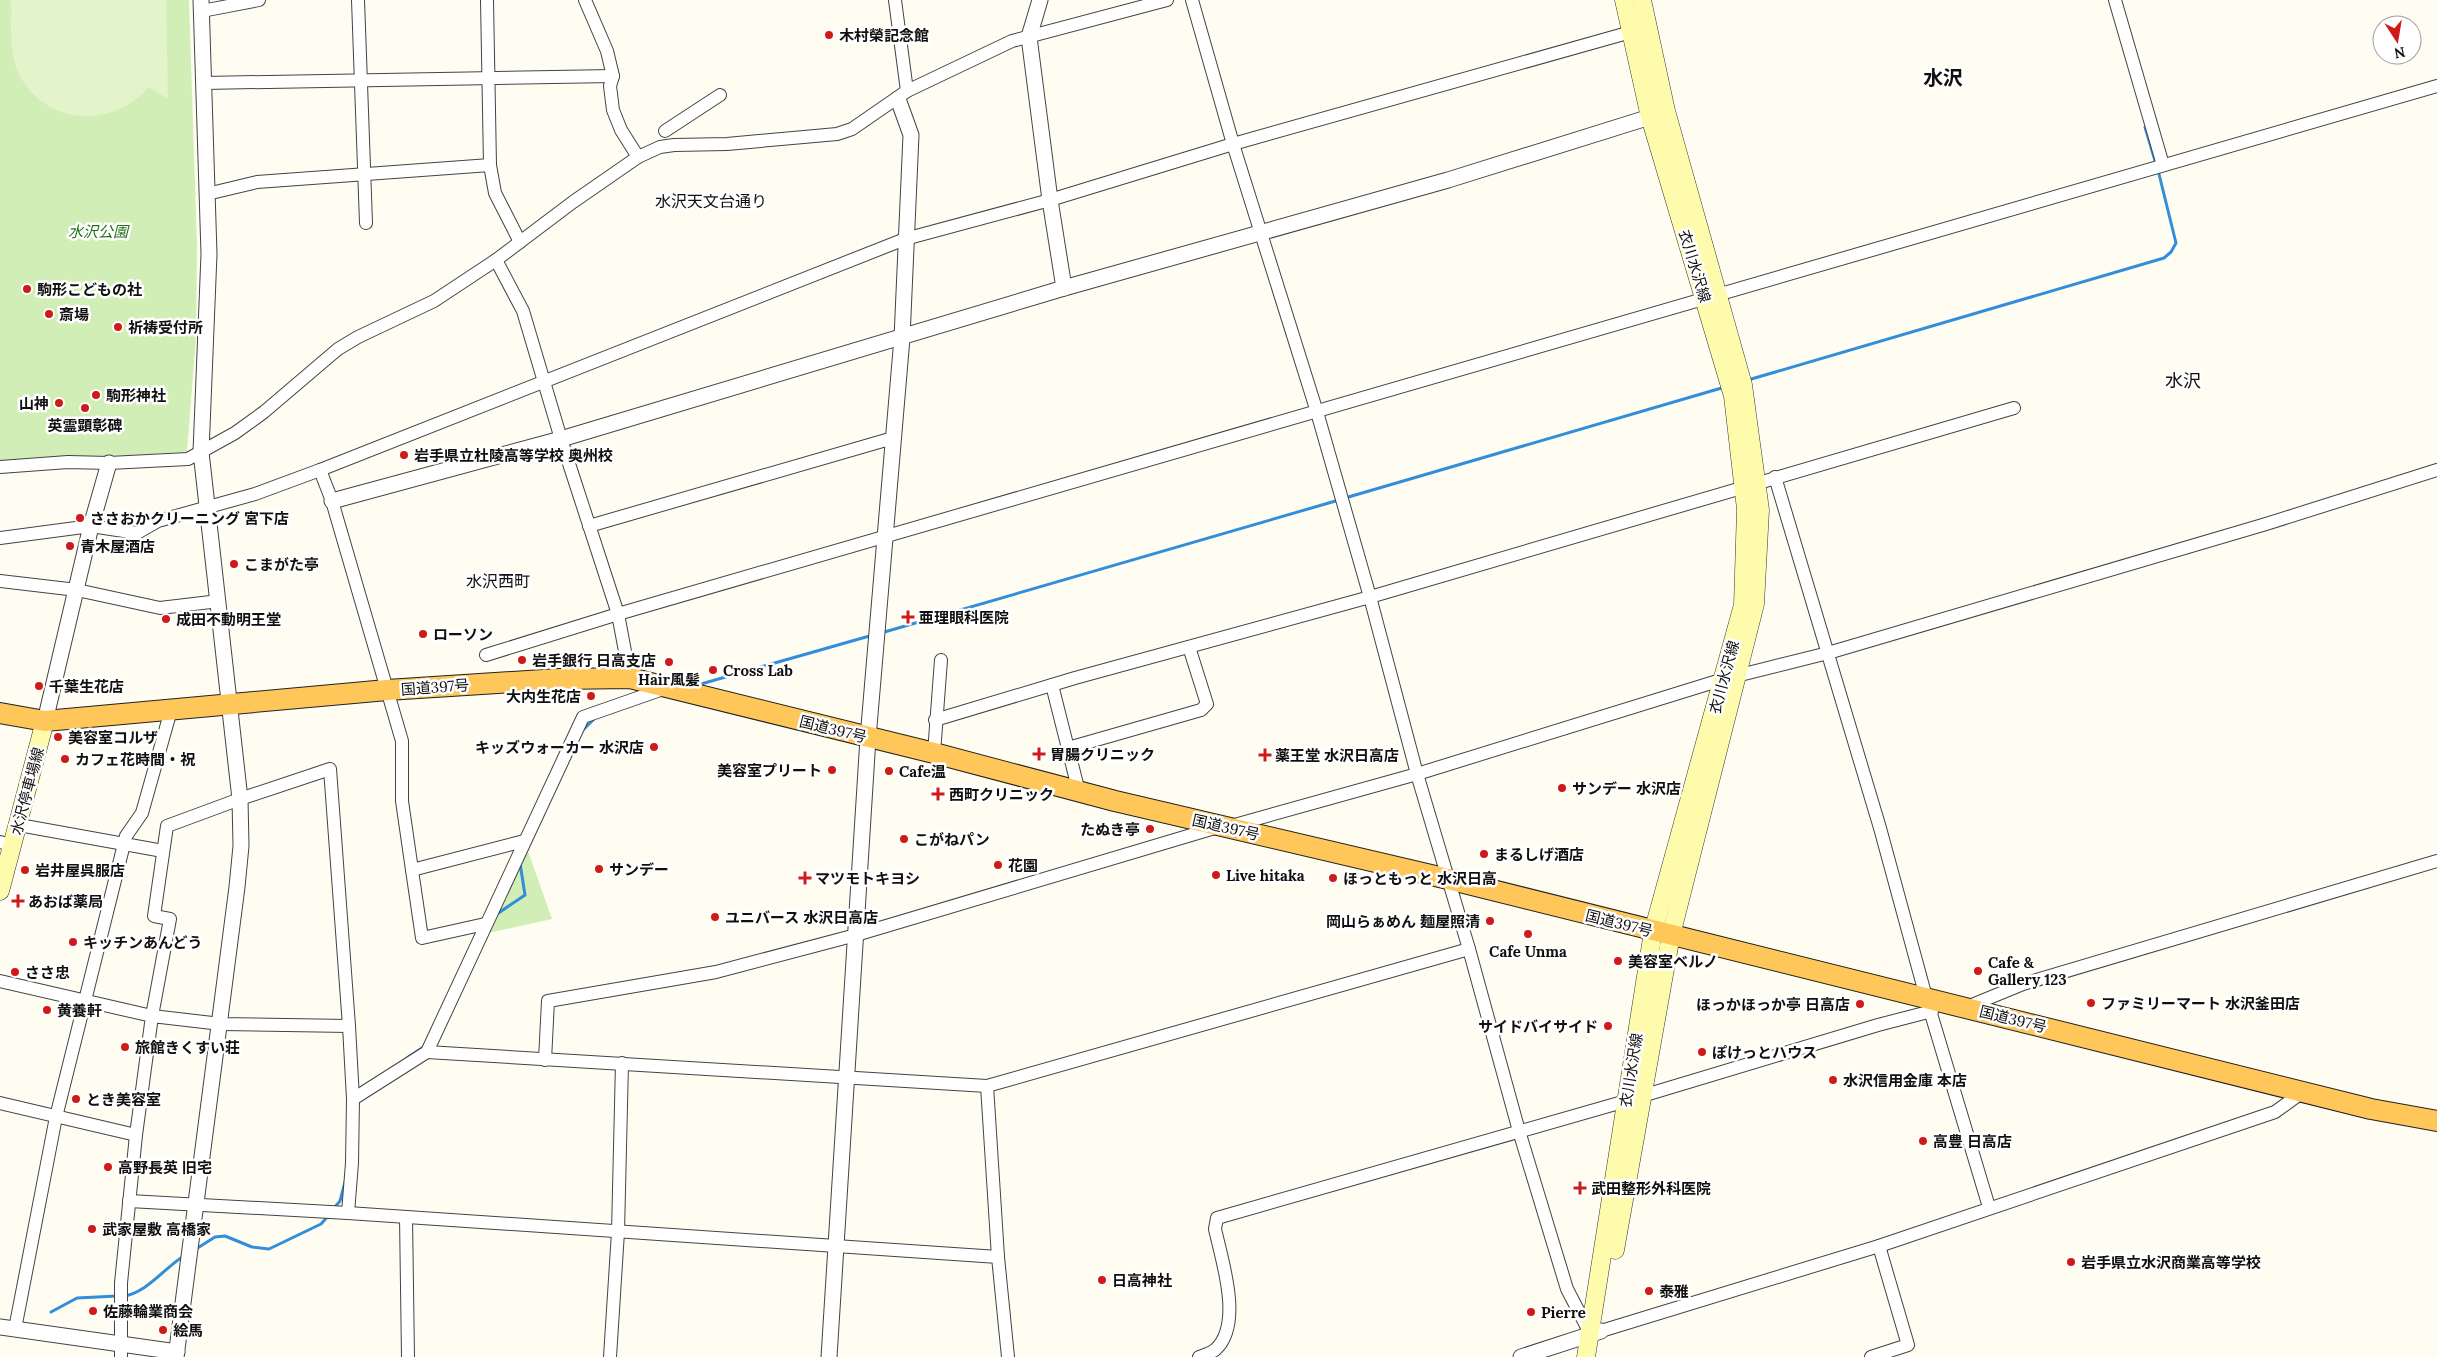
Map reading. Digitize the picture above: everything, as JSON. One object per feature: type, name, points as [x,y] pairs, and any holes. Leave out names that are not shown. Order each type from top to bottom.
[{"type":"highway","name":"国道397号","points":[[0,713],[45,720],[387,690],[559,679],[630,678],[934,753],[1079,792],[1448,879],[1662,933],[1929,1004],[1966,1008],[2371,1108],[2437,1121]]},
{"type":"main road","name":"衣川水沢線","points":[[1596,1357],[1596,1333],[1662,933],[1732,677],[1756,604],[1760,510],[1750,485],[1743,385],[1711,298],[1650,117],[1624,0]]},
{"type":"main road","name":"衣川水沢線","points":[[1642,0],[1666,111],[1711,298]]},
{"type":"main road","name":"水沢停車場線","points":[[0,891],[6,843],[19,825],[45,720]]},
{"type":"main road","name":"衣川水沢線","points":[[1586,1357],[1596,1333]]},
{"type":"street","points":[[0,1327],[121,1351],[179,1356],[221,1024],[241,846],[240,799],[202,452],[209,264],[202,6],[260,0]]},
{"type":"street","points":[[358,0],[366,222]]},
{"type":"street","points":[[487,0],[490,80],[490,165],[495,193],[520,242]]},
{"type":"street","points":[[586,0],[607,51],[613,76],[610,86],[613,110],[621,130],[638,157]]},
{"type":"street","points":[[829,1357],[868,738],[902,338],[911,135],[903,95],[895,0]]},
{"type":"street","points":[[1040,0],[1030,36],[1050,200],[1064,288]]},
{"type":"street","points":[[1192,0],[1260,233],[1318,412],[1417,774],[1469,949],[1519,1131],[1567,1289],[1596,1333]]},
{"type":"street","points":[[2115,0],[2163,165]]},
{"type":"street","points":[[0,467],[68,462],[109,464],[188,459],[236,433],[264,412],[338,349],[358,337],[434,301],[496,260],[638,157],[667,146],[727,144],[837,134],[852,129],[903,95],[1012,41],[1163,1]]},
{"type":"street","points":[[0,538],[91,526],[137,533],[158,521],[255,494],[320,470],[680,326],[905,239],[1050,200],[1233,144],[1631,32]]},
{"type":"street","points":[[203,83],[490,80],[613,76]]},
{"type":"street","points":[[486,655],[618,614],[2437,86]]},
{"type":"street","points":[[665,131],[720,95]]},
{"type":"street","points":[[332,501],[561,439],[1064,288],[1448,180],[1650,117]]},
{"type":"street","points":[[207,194],[257,182],[490,165]]},
{"type":"street","points":[[496,260],[524,311],[561,439],[618,614],[630,678]]},
{"type":"street","points":[[935,720],[1052,685],[1370,597],[2014,408]]},
{"type":"street","points":[[589,526],[893,438]]},
{"type":"street","points":[[45,720],[91,526],[109,464]]},
{"type":"street","points":[[320,470],[332,501],[402,741],[402,801],[422,938],[485,924]]},
{"type":"street","points":[[545,1060],[548,1001],[716,972],[856,935],[1224,827],[1417,774],[1732,677],[1828,653],[2266,524],[2437,470]]},
{"type":"street","points":[[1775,478],[1880,828],[1929,1004],[1989,1207]]},
{"type":"street","points":[[0,581],[77,590],[160,608],[219,601]]},
{"type":"street","points":[[1068,748],[1201,710],[1207,704],[1189,647]]},
{"type":"street","points":[[934,753],[941,660]]},
{"type":"street","points":[[1052,685],[1079,792]]},
{"type":"street","points":[[353,1099],[426,1052],[583,717],[666,688]]},
{"type":"street","points":[[15,1329],[56,1117],[126,836],[142,813],[171,710]]},
{"type":"street","points":[[121,1351],[121,1282],[136,1135],[152,1016],[170,919],[154,916],[167,826],[240,799],[330,770],[353,1099],[352,1163],[348,1213]]},
{"type":"street","points":[[19,825],[163,851]]},
{"type":"street","points":[[412,870],[524,841]]},
{"type":"street","points":[[1966,1008],[2023,984],[2437,860]]},
{"type":"street","points":[[426,1052],[988,1086],[1469,949]]},
{"type":"street","points":[[0,981],[152,1016],[221,1024],[349,1026]]},
{"type":"street","points":[[1199,1357],[1215,1350],[1222,1341],[1228,1326],[1230,1305],[1215,1229],[1217,1218],[1634,1099],[1878,1025],[1929,1004]]},
{"type":"street","points":[[610,1357],[618,1232],[622,1063]]},
{"type":"street","points":[[988,1086],[998,1257],[1008,1357]]},
{"type":"street","points":[[1521,1357],[1879,1246],[1989,1207],[2275,1112],[2304,1091]]},
{"type":"street","points":[[0,1103],[136,1135]]},
{"type":"street","points":[[129,1201],[348,1213],[998,1257]]},
{"type":"street","points":[[406,1217],[408,1357]]},
{"type":"street","points":[[1871,1357],[1908,1345],[1879,1246]]},
{"type":"green space","name":"水沢公園","points":[[0,0],[189,0],[197,245],[196,338],[187,452],[0,462]]},
{"type":"green space","points":[[11,0],[166,0],[168,99],[149,87],[134,100],[118,110],[100,115],[82,116],[64,113],[47,105],[32,93],[16,67],[11,39]]},
{"type":"green space","points":[[528,851],[552,919],[488,933]]},
{"type":"waterway","points":[[2145,127],[2156,164]]},
{"type":"waterway","points":[[1748,380],[2164,258],[2171,252],[2176,243],[2158,170]]},
{"type":"waterway","points":[[1345,498],[1725,387]]},
{"type":"waterway","points":[[881,633],[1339,500]]},
{"type":"waterway","points":[[694,686],[873,635]]},
{"type":"waterway","points":[[584,729],[595,718]]},
{"type":"waterway","points":[[497,914],[525,895],[520,863]]},
{"type":"waterway","points":[[407,1058],[425,1046]]},
{"type":"waterway","points":[[334,1208],[340,1201],[345,1182]]},
{"type":"waterway","points":[[196,1249],[215,1237],[225,1236],[252,1247],[269,1249],[321,1224],[329,1215]]},
{"type":"waterway","points":[[123,1296],[140,1290],[184,1256]]},
{"type":"waterway","points":[[51,1312],[77,1298],[117,1296]]},
{"type":"place","name":"木村榮記念館","points":[[829,35]]},
{"type":"place","name":"駒形こどもの社","points":[[27,289]]},
{"type":"place","name":"斎場","points":[[49,314]]},
{"type":"place","name":"祈祷受付所","points":[[118,327]]},
{"type":"place","name":"駒形神社","points":[[96,395]]},
{"type":"place","name":"山神","points":[[59,403]]},
{"type":"place","name":"英霊顕彰碑","points":[[85,408]]},
{"type":"place","name":"岩手県立杜陵高等学校 奥州校","points":[[404,455]]},
{"type":"place","name":"ささおかクリーニング 宮下店","points":[[80,518]]},
{"type":"place","name":"青木屋酒店","points":[[70,546]]},
{"type":"place","name":"こまがた亭","points":[[234,564]]},
{"type":"place","name":"亜理眼科医院","points":[[908,617]]},
{"type":"place","name":"成田不動明王堂","points":[[166,619]]},
{"type":"place","name":"ローソン","points":[[423,634]]},
{"type":"place","name":"岩手銀行 日高支店","points":[[522,660]]},
{"type":"place","name":"Hair風髪","points":[[669,662]]},
{"type":"place","name":"Cross Lab","points":[[713,670]]},
{"type":"place","name":"千葉生花店","points":[[39,686]]},
{"type":"place","name":"大内生花店","points":[[591,696]]},
{"type":"place","name":"美容室コルザ","points":[[58,737]]},
{"type":"place","name":"キッズウォーカー 水沢店","points":[[654,747]]},
{"type":"place","name":"胃腸クリニック","points":[[1039,754]]},
{"type":"place","name":"薬王堂 水沢日高店","points":[[1265,755]]},
{"type":"place","name":"カフェ花時間・祝","points":[[65,759]]},
{"type":"place","name":"美容室プリート","points":[[832,770]]},
{"type":"place","name":"Cafe温","points":[[889,771]]},
{"type":"place","name":"サンデー 水沢店","points":[[1562,788]]},
{"type":"place","name":"西町クリニック","points":[[938,794]]},
{"type":"place","name":"たぬき亭","points":[[1150,829]]},
{"type":"place","name":"こがねパン","points":[[904,839]]},
{"type":"place","name":"まるしげ酒店","points":[[1484,854]]},
{"type":"place","name":"花園","points":[[998,865]]},
{"type":"place","name":"サンデー","points":[[599,869]]},
{"type":"place","name":"岩井屋呉服店","points":[[25,870]]},
{"type":"place","name":"Live hitaka","points":[[1216,875]]},
{"type":"place","name":"マツモトキヨシ","points":[[805,878]]},
{"type":"place","name":"ほっともっと 水沢日高","points":[[1333,878]]},
{"type":"place","name":"あおば薬局","points":[[18,901]]},
{"type":"place","name":"ユニバース 水沢日高店","points":[[715,917]]},
{"type":"place","name":"岡山らぁめん 麺屋照清","points":[[1490,921]]},
{"type":"place","name":"Cafe Unma","points":[[1528,934]]},
{"type":"place","name":"キッチンあんどう","points":[[73,942]]},
{"type":"place","name":"美容室ベルノ","points":[[1618,961]]},
{"type":"place","name":"Cafe & Gallery 123","points":[[1978,971]]},
{"type":"place","name":"ささ忠","points":[[15,972]]},
{"type":"place","name":"ファミリーマート 水沢釜田店","points":[[2091,1003]]},
{"type":"place","name":"ほっかほっか亭 日高店","points":[[1860,1004]]},
{"type":"place","name":"黄養軒","points":[[47,1010]]},
{"type":"place","name":"サイドバイサイド","points":[[1608,1026]]},
{"type":"place","name":"旅館きくすい荘","points":[[125,1047]]},
{"type":"place","name":"ぽけっとハウス","points":[[1702,1052]]},
{"type":"place","name":"水沢信用金庫 本店","points":[[1833,1080]]},
{"type":"place","name":"とき美容室","points":[[76,1099]]},
{"type":"place","name":"高豊 日高店","points":[[1923,1141]]},
{"type":"place","name":"高野長英 旧宅","points":[[108,1167]]},
{"type":"place","name":"武田整形外科医院","points":[[1580,1188]]},
{"type":"place","name":"武家屋敷 高橋家","points":[[92,1229]]},
{"type":"place","name":"岩手県立水沢商業高等学校","points":[[2071,1262]]},
{"type":"place","name":"日高神社","points":[[1102,1280]]},
{"type":"place","name":"泰雅","points":[[1649,1291]]},
{"type":"place","name":"佐藤輪業商会","points":[[93,1311]]},
{"type":"place","name":"Pierre","points":[[1531,1312]]},
{"type":"place","name":"絵馬","points":[[163,1330]]},
{"type":"district","name":"水沢","points":[[1943,77]]},
{"type":"district","name":"水沢天文台通り","points":[[711,201]]},
{"type":"district","name":"水沢","points":[[2183,380]]},
{"type":"district","name":"水沢西町","points":[[498,581]]}]
